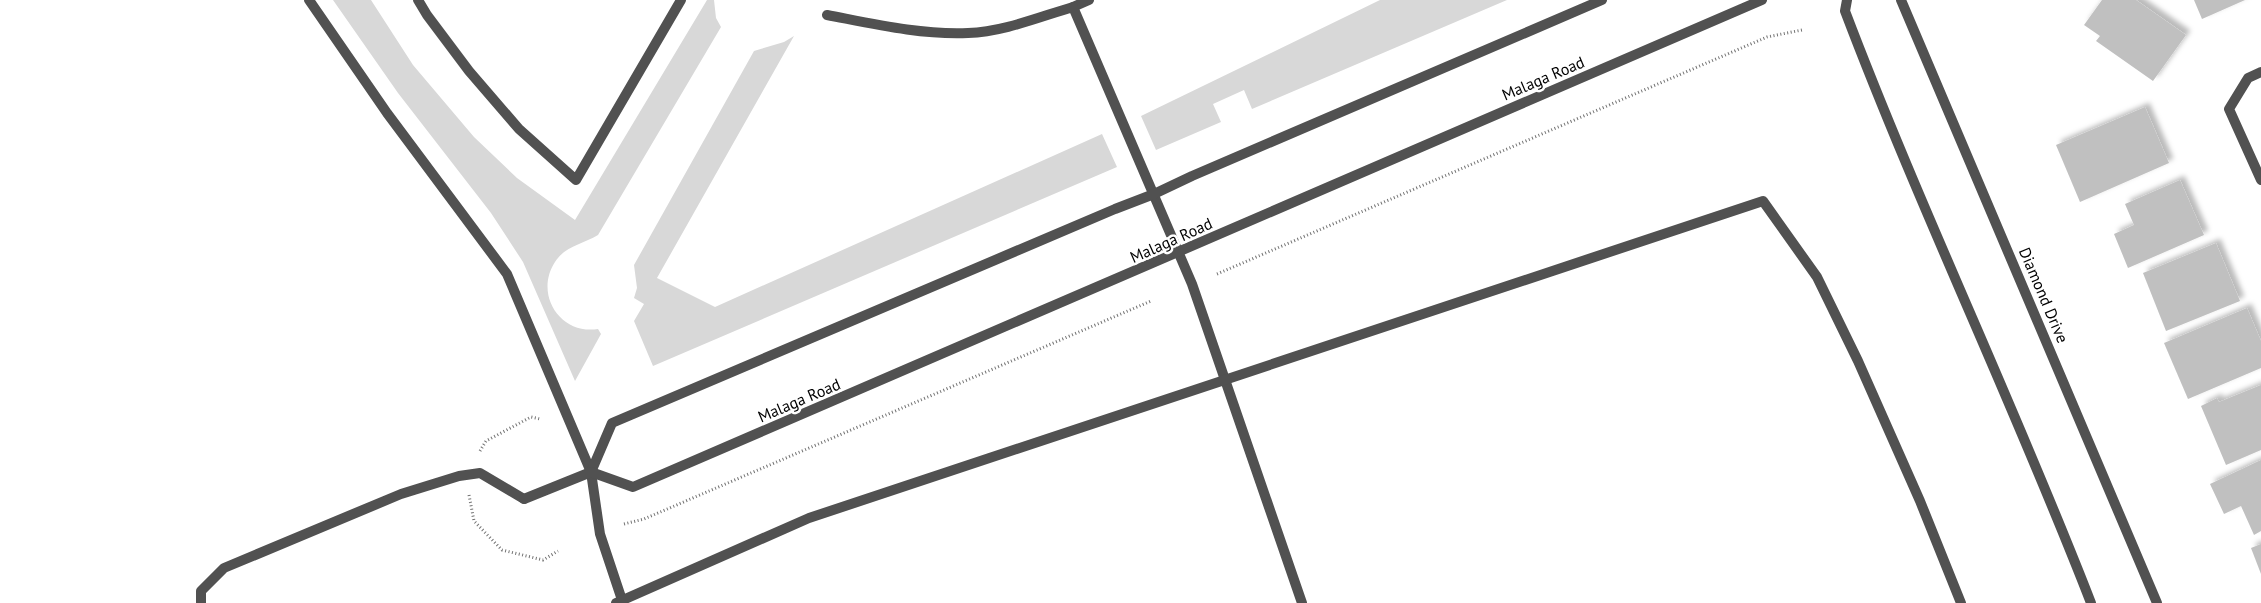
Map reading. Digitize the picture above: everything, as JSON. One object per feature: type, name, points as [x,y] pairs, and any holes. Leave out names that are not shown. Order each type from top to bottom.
[{"type":"street","points":[[309,0],[388,113],[506,274],[591,472],[600,534],[619,601],[809,518],[1763,202],[1817,277],[1854,352],[1920,501],[1961,603]]},
{"type":"street","points":[[418,0],[427,16],[469,70],[519,129],[576,180],[681,0]]},
{"type":"street","points":[[828,15],[908,31],[969,33],[1006,27],[1089,0]]},
{"type":"street","points":[[201,603],[201,591],[224,568],[400,494],[459,476],[480,473],[524,499],[591,472],[612,424],[1154,194],[1602,0]]},
{"type":"street","name":"Malaga Road","points":[[591,472],[634,487],[1762,0]]},
{"type":"street","points":[[1847,0],[1845,11],[1884,114],[2051,498],[2092,603]]},
{"type":"street","name":"Diamond Drive","points":[[1901,0],[2157,603]]},
{"type":"street","points":[[1072,7],[1192,284],[1302,603]]},
{"type":"street","points":[[2261,72],[2248,78],[2229,109],[2261,180]]},
{"type":"path","points":[[1216,274],[1767,37],[1802,30]]},
{"type":"path","points":[[624,524],[644,519],[1151,301]]},
{"type":"shaded area","points":[[333,0],[371,0],[413,65],[474,137],[517,178],[575,220],[707,0],[714,0],[716,18],[721,27],[598,235],[564,252],[555,262],[549,274],[549,299],[554,310],[572,326],[584,329],[598,329],[601,334],[575,381],[523,262],[491,213],[398,93]]},
{"type":"shaded area","points":[[1380,0],[1507,0],[1252,109],[1244,90],[1213,104],[1221,122],[1156,150],[1141,116]]},
{"type":"shaded area","points":[[794,36],[657,278],[715,307],[1102,134],[1117,167],[653,366],[634,321],[644,304],[634,298],[637,288],[634,265],[754,51],[784,42]]},
{"type":"building","points":[[2102,0],[2136,0],[2186,35],[2153,81],[2096,41],[2100,36],[2084,25]]},
{"type":"building","points":[[2194,0],[2245,0],[2202,19]]},
{"type":"building","points":[[2145,107],[2169,163],[2080,202],[2056,145]]},
{"type":"building","points":[[2180,180],[2204,235],[2128,268],[2114,234],[2134,225],[2125,204]]},
{"type":"building","points":[[2216,243],[2240,301],[2166,331],[2143,273]]},
{"type":"building","points":[[2247,308],[2261,341],[2261,368],[2188,399],[2164,343]]},
{"type":"building","points":[[2261,385],[2261,450],[2226,465],[2201,406],[2217,398],[2219,402]]},
{"type":"building","points":[[2261,460],[2261,531],[2254,535],[2241,506],[2224,514],[2210,484]]},
{"type":"building","points":[[2261,544],[2261,574],[2251,548]]}]
